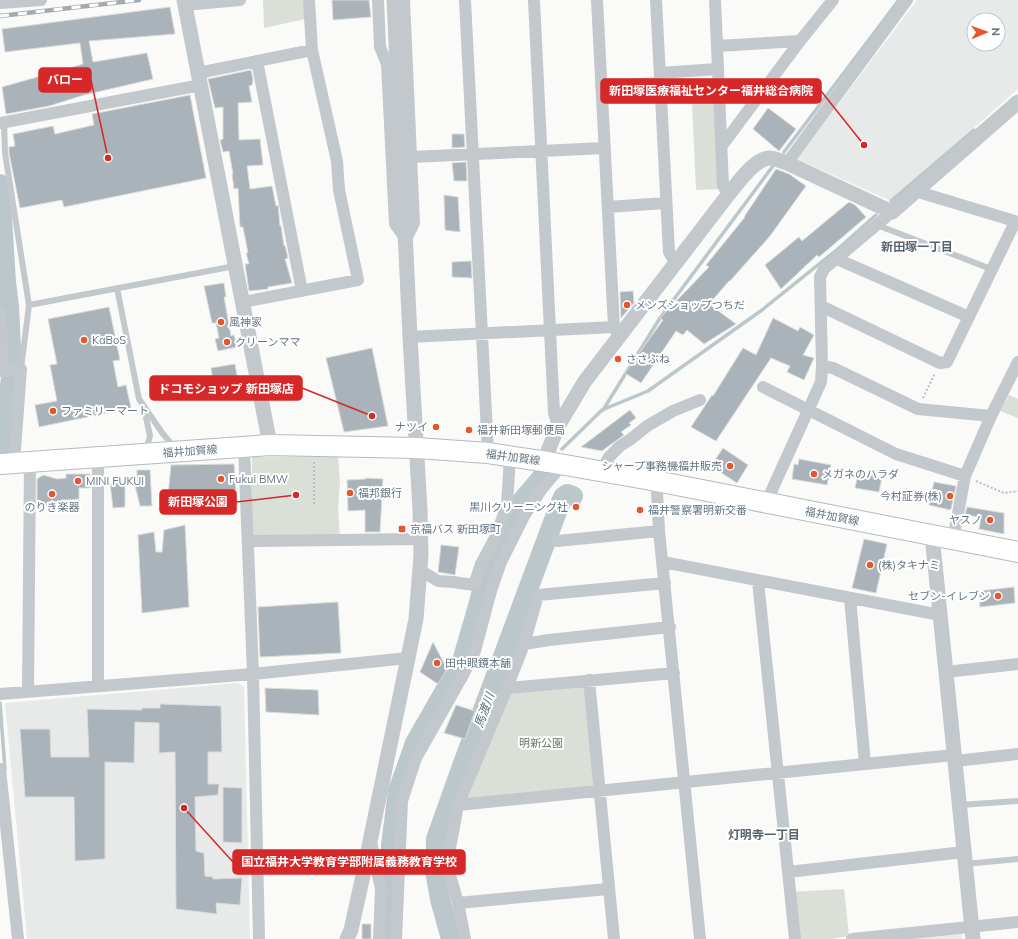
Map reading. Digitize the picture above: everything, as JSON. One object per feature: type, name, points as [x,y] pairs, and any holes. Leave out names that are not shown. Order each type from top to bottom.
[{"type":"main road","name":"福井加賀線","points":[[15,463],[270,446],[417,448],[488,453],[662,482],[1018,552]]},
{"type":"street","points":[[0,4],[41,0]]},
{"type":"street","points":[[240,0],[185,3],[270,446]]},
{"type":"street","points":[[243,302],[358,280],[339,190],[337,161],[312,50],[309,0]]},
{"type":"street","points":[[378,0],[380,46],[387,64],[395,224],[406,239]]},
{"type":"street","points":[[347,939],[351,930],[416,619],[420,570],[421,539],[417,448],[410,337],[394,0]]},
{"type":"street","points":[[404,0],[414,223],[406,239]]},
{"type":"street","points":[[466,0],[488,453]]},
{"type":"street","points":[[534,0],[554,414],[558,426]]},
{"type":"street","points":[[597,0],[604,148],[617,332]]},
{"type":"street","points":[[656,0],[665,203],[669,252],[676,264]]},
{"type":"street","points":[[715,0],[723,185],[728,195]]},
{"type":"street","points":[[722,147],[800,41],[833,0]]},
{"type":"street","points":[[787,163],[907,0]]},
{"type":"street","points":[[717,46],[800,41]]},
{"type":"street","points":[[2,122],[199,79],[257,61],[312,50]]},
{"type":"street","points":[[257,61],[302,291]]},
{"type":"street","points":[[601,86],[718,69]]},
{"type":"street","points":[[766,503],[821,382],[820,277],[824,269],[1015,108]]},
{"type":"street","points":[[411,157],[604,148]]},
{"type":"street","points":[[396,939],[402,802],[416,758],[475,651],[491,591],[502,562],[524,516],[541,490],[552,463],[558,426],[617,332],[676,264],[728,195],[754,166],[762,160],[775,159],[787,163],[892,212]]},
{"type":"street","points":[[821,306],[940,363],[946,362],[991,269],[1016,222],[915,191]]},
{"type":"street","points":[[608,207],[665,203]]},
{"type":"street","points":[[837,258],[969,317]]},
{"type":"street","points":[[0,313],[2,371],[21,369],[15,463],[28,692]]},
{"type":"street","points":[[410,337],[550,330],[617,332]]},
{"type":"street","points":[[954,540],[965,476],[991,416],[1018,362]]},
{"type":"street","points":[[822,366],[833,368],[918,409],[991,416]]},
{"type":"street","points":[[763,387],[896,454],[965,476]]},
{"type":"street","points":[[601,471],[609,457],[620,446],[647,426],[673,411],[700,400]]},
{"type":"street","points":[[244,447],[253,674],[259,939]]},
{"type":"street","points":[[420,570],[438,581],[474,585],[481,564],[496,536],[507,505],[510,456]]},
{"type":"street","points":[[98,457],[98,686]]},
{"type":"street","points":[[662,482],[657,492],[659,531],[670,627],[700,939]]},
{"type":"street","points":[[557,541],[659,531]]},
{"type":"street","points":[[932,535],[972,933]]},
{"type":"street","points":[[248,541],[421,539]]},
{"type":"street","points":[[663,562],[940,615]]},
{"type":"street","points":[[758,580],[795,939]]},
{"type":"street","points":[[465,939],[458,903],[450,875],[449,860],[458,805],[524,644],[538,595],[665,583]]},
{"type":"street","points":[[850,598],[866,764]]},
{"type":"street","points":[[524,644],[670,627]]},
{"type":"street","points":[[0,694],[253,674],[408,658]]},
{"type":"street","points":[[946,672],[1018,664]]},
{"type":"street","points":[[507,688],[674,673]]},
{"type":"street","points":[[588,680],[614,939]]},
{"type":"street","points":[[458,805],[866,764],[1018,754]]},
{"type":"street","points":[[0,769],[18,939]]},
{"type":"street","points":[[370,839],[381,889],[379,939]]},
{"type":"street","points":[[788,872],[965,858]]},
{"type":"street","points":[[458,903],[608,889]]},
{"type":"street","points":[[852,939],[972,933],[1018,922]]},
{"type":"lane","points":[[2,122],[5,153],[29,305],[21,369]]},
{"type":"lane","points":[[876,224],[991,269]]},
{"type":"lane","points":[[29,305],[236,266]]},
{"type":"lane","points":[[116,288],[139,399],[163,434],[178,451]]},
{"type":"lane","points":[[144,406],[150,436],[145,454]]},
{"type":"lane","points":[[959,805],[1018,801]]},
{"type":"lane","points":[[965,858],[1018,859]]},
{"type":"path","points":[[918,409],[940,363]]},
{"type":"path","points":[[314,456],[314,504]]},
{"type":"path","points":[[965,476],[1004,493],[1018,491]]},
{"type":"shaded area","points":[[917,0],[1018,0],[1018,89],[891,201],[797,159]]},
{"type":"shaded area","points":[[238,683],[244,687],[250,939],[27,939],[5,703]]},
{"type":"shaded area","points":[[961,932],[962,939],[891,939]]},
{"type":"green space","points":[[263,0],[309,0],[310,18],[264,28]]},
{"type":"green space","points":[[715,102],[719,189],[696,190],[692,103]]},
{"type":"green space","points":[[1009,395],[1018,399],[1018,418],[1000,411]]},
{"type":"green space","points":[[338,456],[340,481],[338,509],[340,537],[252,537],[252,457]]},
{"type":"green space","name":"明新公園","points":[[589,680],[599,791],[458,805],[507,688]]},
{"type":"green space","points":[[844,889],[849,936],[831,939],[795,939],[790,892]]},
{"type":"building","points":[[332,0],[369,0],[371,17],[333,20]]},
{"type":"building","points":[[170,7],[175,34],[89,41],[93,62],[147,53],[153,79],[84,95],[49,106],[6,114],[2,87],[83,64],[80,43],[5,52],[2,29]]},
{"type":"building","points":[[251,70],[253,80],[252,85],[249,86],[252,102],[238,103],[239,140],[260,139],[263,165],[247,166],[250,189],[272,186],[276,206],[278,205],[280,226],[288,258],[285,259],[292,283],[268,287],[268,289],[249,291],[245,264],[249,264],[246,253],[248,253],[243,227],[240,227],[238,188],[234,189],[229,151],[223,152],[220,140],[223,139],[223,107],[215,108],[208,79]]},
{"type":"building","points":[[190,95],[206,178],[64,207],[62,200],[20,208],[9,153],[9,147],[15,146],[13,134],[53,126],[55,134],[94,125],[92,114]]},
{"type":"building","points":[[768,108],[796,129],[779,151],[753,129]]},
{"type":"building","points":[[452,134],[464,134],[465,147],[452,148]]},
{"type":"building","points":[[466,162],[467,181],[454,181],[452,163]]},
{"type":"building","points":[[776,169],[789,174],[806,186],[770,236],[709,304],[736,324],[704,344],[687,330],[683,335],[676,331],[641,383],[625,373],[663,320],[660,318],[709,267],[706,265],[745,217]]},
{"type":"building","points":[[444,195],[458,197],[460,232],[445,230]]},
{"type":"building","points":[[849,202],[855,205],[866,217],[819,257],[817,255],[781,289],[765,265],[799,237],[802,241]]},
{"type":"building","points":[[471,261],[472,278],[452,277],[452,262]]},
{"type":"building","points":[[224,283],[226,297],[224,297],[231,336],[234,335],[237,347],[218,351],[215,339],[219,338],[216,323],[212,323],[204,286]]},
{"type":"building","points":[[633,291],[634,303],[621,318],[620,292]]},
{"type":"building","name":"KaBoS","points":[[109,307],[120,360],[113,361],[118,387],[126,385],[131,408],[39,427],[35,405],[57,401],[50,365],[57,364],[48,319]]},
{"type":"building","points":[[773,318],[798,331],[800,327],[814,335],[803,355],[814,358],[804,380],[787,372],[790,366],[771,358],[716,441],[691,427],[712,395],[713,396],[743,348],[756,355]]},
{"type":"building","points":[[372,348],[388,426],[344,432],[326,358]]},
{"type":"building","points":[[235,364],[239,388],[215,393],[211,368]]},
{"type":"building","points":[[630,410],[636,418],[629,423],[631,425],[621,432],[624,435],[602,451],[581,447]]},
{"type":"building","points":[[723,448],[748,465],[737,483],[711,466]]},
{"type":"building","points":[[799,459],[831,465],[827,485],[792,479],[794,464],[798,465]]},
{"type":"building","points":[[234,464],[237,504],[167,506],[171,465]]},
{"type":"building","points":[[137,470],[150,470],[152,506],[140,506],[134,481],[137,481]]},
{"type":"building","points":[[858,473],[882,477],[879,492],[855,488]]},
{"type":"building","points":[[66,474],[90,474],[90,488],[79,488],[79,499],[64,500],[64,506],[37,507],[37,479],[43,475],[57,479],[66,478]]},
{"type":"building","points":[[366,478],[383,479],[380,532],[365,532],[365,510],[348,511],[347,480]]},
{"type":"building","points":[[125,482],[125,507],[113,508],[110,483]]},
{"type":"building","points":[[934,482],[956,486],[950,510],[929,505]]},
{"type":"building","points":[[967,507],[1004,513],[1004,534],[979,529],[981,518],[965,514]]},
{"type":"building","points":[[185,525],[189,607],[142,613],[138,535],[154,532],[156,552],[162,552],[164,530]]},
{"type":"building","points":[[864,539],[887,544],[876,593],[852,588]]},
{"type":"building","points":[[441,545],[459,547],[455,575],[438,572]]},
{"type":"building","points":[[1014,587],[1015,603],[980,607],[979,591]]},
{"type":"building","points":[[338,602],[341,653],[260,657],[258,607]]},
{"type":"building","points":[[433,642],[447,669],[438,684],[420,672]]},
{"type":"building","points":[[265,688],[318,690],[319,715],[266,712]]},
{"type":"building","points":[[160,704],[221,706],[222,752],[208,752],[208,784],[219,784],[218,795],[195,797],[196,851],[204,853],[205,876],[213,877],[213,879],[242,878],[240,905],[216,903],[217,914],[176,909],[175,752],[159,753],[159,723],[135,722],[134,763],[105,762],[105,859],[75,861],[74,797],[25,797],[20,729],[50,729],[51,757],[89,757],[87,709],[142,710],[142,708],[160,708]]},
{"type":"building","points":[[456,705],[475,711],[465,739],[444,733]]},
{"type":"building","points":[[223,787],[242,788],[242,843],[223,842]]},
{"type":"building","points":[[362,924],[371,924],[371,939],[362,939]]},
{"type":"waterway","points":[[784,152],[899,0]]},
{"type":"waterway","points":[[891,201],[974,130]]},
{"type":"waterway","points":[[603,410],[660,318],[773,166]]},
{"type":"waterway","points":[[0,184],[12,371],[1,449]]},
{"type":"waterway","points":[[562,449],[602,410],[648,391],[762,310],[839,248],[876,215]]},
{"type":"waterway","points":[[388,939],[391,845],[398,791],[415,743],[462,661],[488,567],[520,503],[543,476]]},
{"type":"waterway","name":"馬渡川","points":[[451,939],[440,899],[435,870],[436,839],[558,509],[563,497],[567,494],[573,496]]},
{"type":"waterway","points":[[0,703],[5,770]]},
{"type":"railway","points":[[0,16],[139,0]]},
{"type":"place","name":"新田塚医療福祉センター福井総合病院","points":[[864,145]]},
{"type":"place","name":"バロー","points":[[108,158]]},
{"type":"place","name":"メンズショップつちだ","points":[[627,305]]},
{"type":"place","name":"風神家","points":[[221,322]]},
{"type":"place","name":"KaBoS","points":[[84,340]]},
{"type":"place","name":"クリーンママ","points":[[227,342]]},
{"type":"place","name":"ささぶね","points":[[618,359]]},
{"type":"place","name":"ファミリーマート","points":[[53,411]]},
{"type":"place","name":"ドコモショップ 新田塚店","points":[[372,416]]},
{"type":"place","name":"ナツイ","points":[[436,427]]},
{"type":"place","name":"福井新田塚郵便局","points":[[469,430]]},
{"type":"place","name":"シャープ事務機福井販売","points":[[730,466]]},
{"type":"place","name":"メガネのハラダ","points":[[814,474]]},
{"type":"place","name":"Fukui BMW","points":[[221,479]]},
{"type":"place","name":"MINI FUKUI","points":[[78,481]]},
{"type":"place","name":"福邦銀行","points":[[350,493]]},
{"type":"place","name":"のりき楽器","points":[[52,494]]},
{"type":"place","name":"新田塚公園","points":[[296,495]]},
{"type":"place","name":"今村証券(株)","points":[[950,496]]},
{"type":"place","name":"黒川クリーニング社","points":[[576,507]]},
{"type":"place","name":"福井警察署明新交番","points":[[640,510]]},
{"type":"place","name":"ヤスノ","points":[[990,520]]},
{"type":"place","name":"京福バス 新田塚町","points":[[402,529]]},
{"type":"place","name":"(株)タキナミ","points":[[870,565]]},
{"type":"place","name":"セブン-イレブン","points":[[998,596]]},
{"type":"place","name":"田中眼鏡本舗","points":[[437,663]]},
{"type":"place","name":"国立福井大学教育学部附属義務教育学校","points":[[184,808]]},
{"type":"district","name":"新田塚一丁目","points":[[917,246]]},
{"type":"district","name":"灯明寺一丁目","points":[[764,834]]}]
